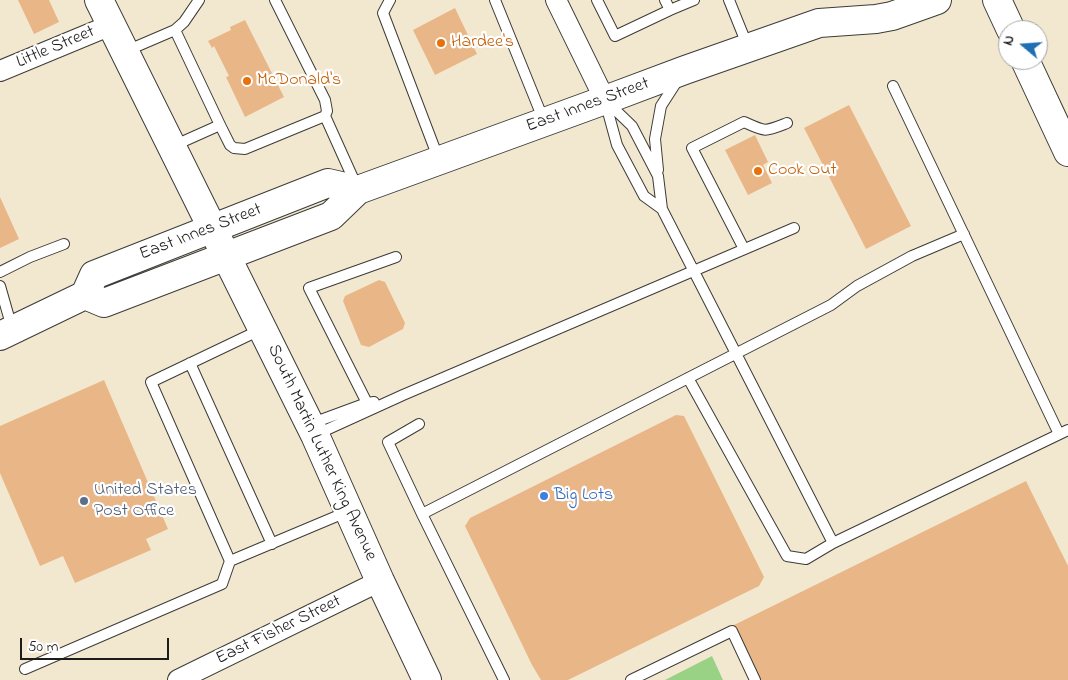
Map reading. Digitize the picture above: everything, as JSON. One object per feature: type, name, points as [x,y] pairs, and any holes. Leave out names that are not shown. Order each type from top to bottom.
[{"type":"main road","name":"South Martin Luther King Avenue","points":[[99,0],[313,429],[380,581],[427,680]]},
{"type":"main road","name":"East Innes Street","points":[[819,24],[851,0]]},
{"type":"main road","name":"East Innes Street","points":[[358,190],[328,183],[213,227],[94,275],[85,295],[104,303],[331,216],[358,190],[748,48],[819,24],[892,16],[937,0]]},
{"type":"main road","points":[[997,0],[1006,20]]},
{"type":"main road","points":[[1030,70],[1068,152]]},
{"type":"main road","points":[[6,333],[85,295]]},
{"type":"street","points":[[556,0],[605,100]]},
{"type":"street","name":"Little Street","points":[[0,71],[111,24]]},
{"type":"street","name":"East Fisher Street","points":[[178,680],[380,581]]},
{"type":"lane","points":[[125,52],[175,30],[184,22],[199,0]]},
{"type":"lane","points":[[275,0],[325,100],[327,111],[325,116],[358,190]]},
{"type":"lane","points":[[390,0],[383,12],[439,160]]},
{"type":"lane","points":[[495,0],[544,122]]},
{"type":"lane","points":[[597,0],[615,36],[668,5],[694,0]]},
{"type":"lane","points":[[729,0],[748,48]]},
{"type":"lane","points":[[175,30],[220,125],[230,145],[234,148],[245,149],[325,116]]},
{"type":"lane","points":[[685,70],[661,106],[655,139],[662,210],[833,543]]},
{"type":"lane","points":[[688,378],[787,556],[806,559],[833,543],[1064,432],[964,234],[893,86]]},
{"type":"lane","points":[[605,100],[632,126],[658,176]]},
{"type":"lane","points":[[605,100],[617,145],[644,196],[662,210]]},
{"type":"lane","points":[[744,249],[692,148],[744,122],[761,130],[768,130],[787,122]]},
{"type":"lane","points":[[172,147],[220,125]]},
{"type":"lane","points":[[313,429],[394,399],[794,228]]},
{"type":"lane","points":[[422,514],[831,305],[857,286],[912,256],[964,234]]},
{"type":"lane","points":[[0,272],[30,256],[64,244]]},
{"type":"lane","points":[[367,403],[309,288],[396,258]]},
{"type":"lane","points":[[0,286],[6,333]]},
{"type":"lane","points":[[25,669],[222,584],[230,561],[152,382],[263,329]]},
{"type":"lane","points":[[190,364],[272,544]]},
{"type":"lane","points":[[313,429],[367,403],[394,399]]},
{"type":"lane","points":[[419,424],[388,442],[504,680]]},
{"type":"lane","points":[[230,561],[349,511]]},
{"type":"lane","points":[[631,680],[732,631],[755,680]]},
{"type":"green space","points":[[712,656],[723,680],[665,680]]},
{"type":"building","points":[[18,0],[49,0],[59,22],[34,34]]},
{"type":"building","points":[[455,8],[477,54],[435,75],[413,30]]},
{"type":"building","points":[[245,20],[284,97],[245,117],[226,77],[229,76],[214,46],[212,48],[208,41],[231,30],[230,27]]},
{"type":"building","points":[[849,105],[911,226],[866,249],[804,128]]},
{"type":"building","points":[[755,135],[768,162],[763,165],[772,183],[748,195],[725,150]]},
{"type":"building","points":[[0,197],[19,239],[0,248]]},
{"type":"building","points":[[379,280],[385,282],[405,323],[403,329],[369,347],[361,345],[343,301],[345,296]]},
{"type":"building","name":"United States Post Office","points":[[104,380],[168,529],[146,539],[151,550],[75,583],[63,556],[40,566],[0,473],[0,426]]},
{"type":"building","points":[[676,415],[684,416],[764,577],[759,586],[568,680],[541,680],[465,526],[470,518]]},
{"type":"building","points":[[1026,481],[1068,566],[1068,680],[759,680],[732,626]]},
{"type":"place","name":"Hardee's","points":[[441,43]]},
{"type":"place","name":"McDonald's","points":[[247,81]]},
{"type":"place","name":"Cook Out","points":[[758,171]]},
{"type":"place","name":"Big Lots","points":[[544,496]]},
{"type":"place","name":"United States Post Office","points":[[84,501]]}]
